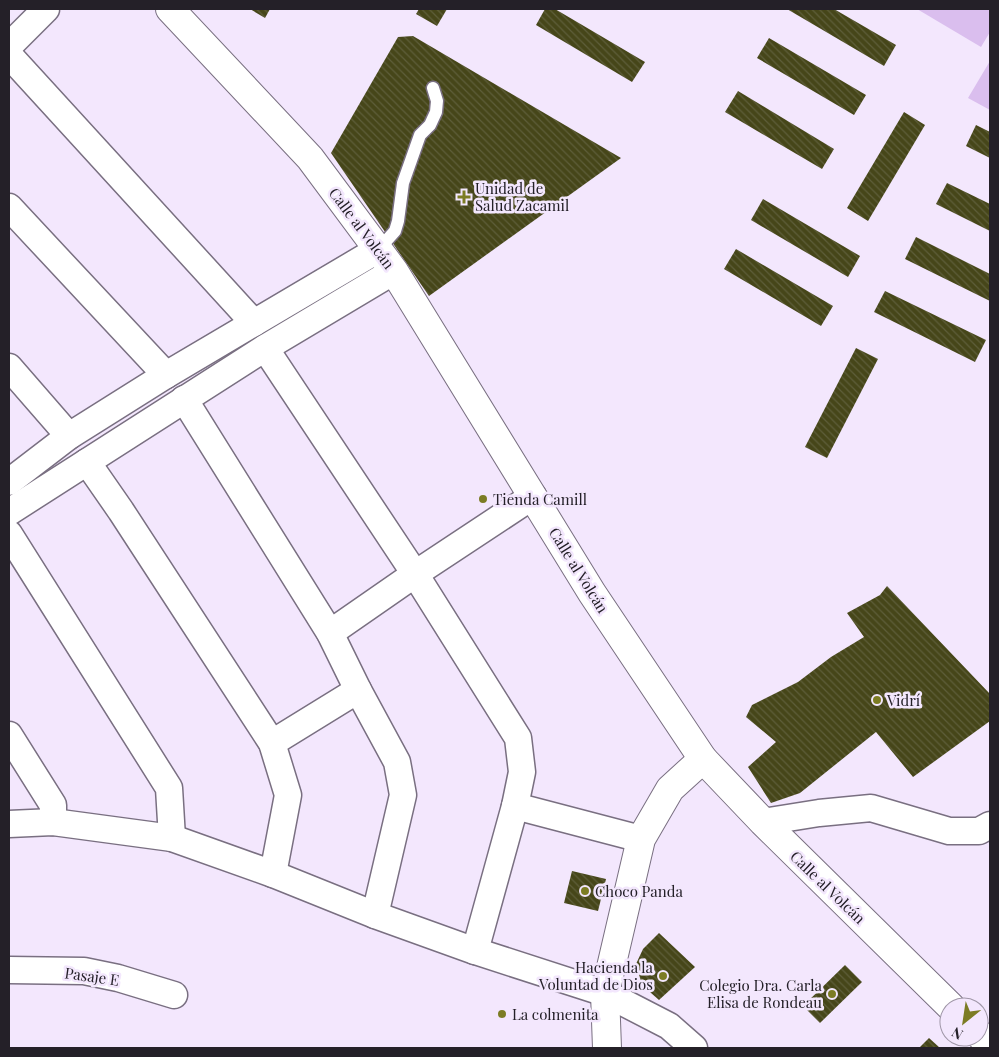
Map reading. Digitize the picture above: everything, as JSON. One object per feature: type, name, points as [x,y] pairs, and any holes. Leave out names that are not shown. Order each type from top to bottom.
[{"type":"main road","name":"Calle al Volcán","points":[[170,9],[310,158],[379,249],[592,593],[703,760],[763,822],[941,997]]},
{"type":"main road","points":[[607,1048],[605,992],[641,839],[670,788],[703,760]]},
{"type":"street","points":[[9,46],[46,9]]},
{"type":"street","points":[[9,55],[254,323]]},
{"type":"street","points":[[9,208],[166,375]]},
{"type":"street","points":[[9,482],[69,436],[166,375],[379,249]]},
{"type":"street","points":[[9,512],[265,348],[394,271]]},
{"type":"street","points":[[307,292],[320,315]]},
{"type":"street","points":[[265,348],[415,574],[518,738],[522,772],[515,806],[475,951]]},
{"type":"street","points":[[9,367],[69,436]]},
{"type":"street","points":[[184,399],[330,633],[397,762],[403,795],[375,915]]},
{"type":"street","points":[[87,462],[272,743],[288,795],[273,874]]},
{"type":"street","points":[[330,633],[533,496]]},
{"type":"street","points":[[9,534],[169,788],[172,838]]},
{"type":"street","points":[[272,743],[358,690]]},
{"type":"street","points":[[9,735],[53,805],[53,822]]},
{"type":"street","points":[[515,806],[641,839]]},
{"type":"street","points":[[763,822],[819,813],[871,808],[949,831],[979,832],[990,825]]},
{"type":"street","points":[[9,824],[53,822],[172,838],[273,874],[375,915],[475,951],[605,992],[669,1026],[694,1048]]},
{"type":"street","name":"Pasaje E","points":[[9,970],[84,971],[118,978],[174,995]]},
{"type":"lane","points":[[379,249],[395,231],[403,183],[420,135],[430,125],[436,112],[437,101],[433,88]]},
{"type":"shaded area","points":[[917,9],[990,9],[990,32],[981,47]]},
{"type":"shaded area","points":[[990,61],[990,110],[968,98]]},
{"type":"building","points":[[250,9],[270,9],[265,18]]},
{"type":"building","points":[[419,9],[447,9],[437,26],[416,14]]},
{"type":"building","points":[[545,9],[555,9],[645,62],[632,82],[536,25]]},
{"type":"building","points":[[787,9],[834,9],[896,45],[884,66]]},
{"type":"building","name":"Unidad de Salud Zacamil","points":[[413,36],[621,158],[429,296],[331,153],[398,37]]},
{"type":"building","points":[[769,38],[866,95],[854,115],[757,58]]},
{"type":"building","points":[[738,91],[834,149],[822,169],[725,112]]},
{"type":"building","points":[[904,112],[925,125],[868,221],[847,208]]},
{"type":"building","points":[[976,125],[990,132],[990,158],[966,146]]},
{"type":"building","points":[[947,183],[990,204],[990,231],[936,204]]},
{"type":"building","points":[[763,199],[860,256],[848,277],[751,220]]},
{"type":"building","points":[[916,237],[990,274],[990,301],[905,259]]},
{"type":"building","points":[[736,249],[833,306],[821,326],[724,269]]},
{"type":"building","points":[[885,291],[986,340],[975,362],[874,312]]},
{"type":"building","points":[[856,348],[878,359],[827,458],[805,447]]},
{"type":"building","name":"Vidrí","points":[[887,586],[990,694],[990,721],[913,777],[876,732],[800,793],[771,803],[748,767],[776,742],[746,717],[752,705],[798,682],[831,657],[864,637],[847,613],[880,595]]},
{"type":"building","name":"Choco Panda","points":[[572,871],[606,879],[598,911],[564,903]]},
{"type":"building","name":"Hacienda la Voluntad de Dios","points":[[659,933],[695,967],[659,1000],[642,985],[636,964],[643,949]]},
{"type":"building","name":"Colegio Dra. Carla Elisa de Rondeau","points":[[845,965],[862,982],[820,1023],[803,1006]]},
{"type":"building","points":[[929,1038],[940,1048],[919,1048]]},
{"type":"place","name":"Unidad de Salud Zacamil","points":[[464,197]]},
{"type":"place","name":"Tienda Camill","points":[[483,499]]},
{"type":"place","name":"Vidrí","points":[[877,700]]},
{"type":"place","name":"Choco Panda","points":[[585,891]]},
{"type":"place","name":"Hacienda la Voluntad de Dios","points":[[663,976]]},
{"type":"place","name":"Colegio Dra. Carla Elisa de Rondeau","points":[[832,994]]},
{"type":"place","name":"La colmenita","points":[[502,1014]]}]
